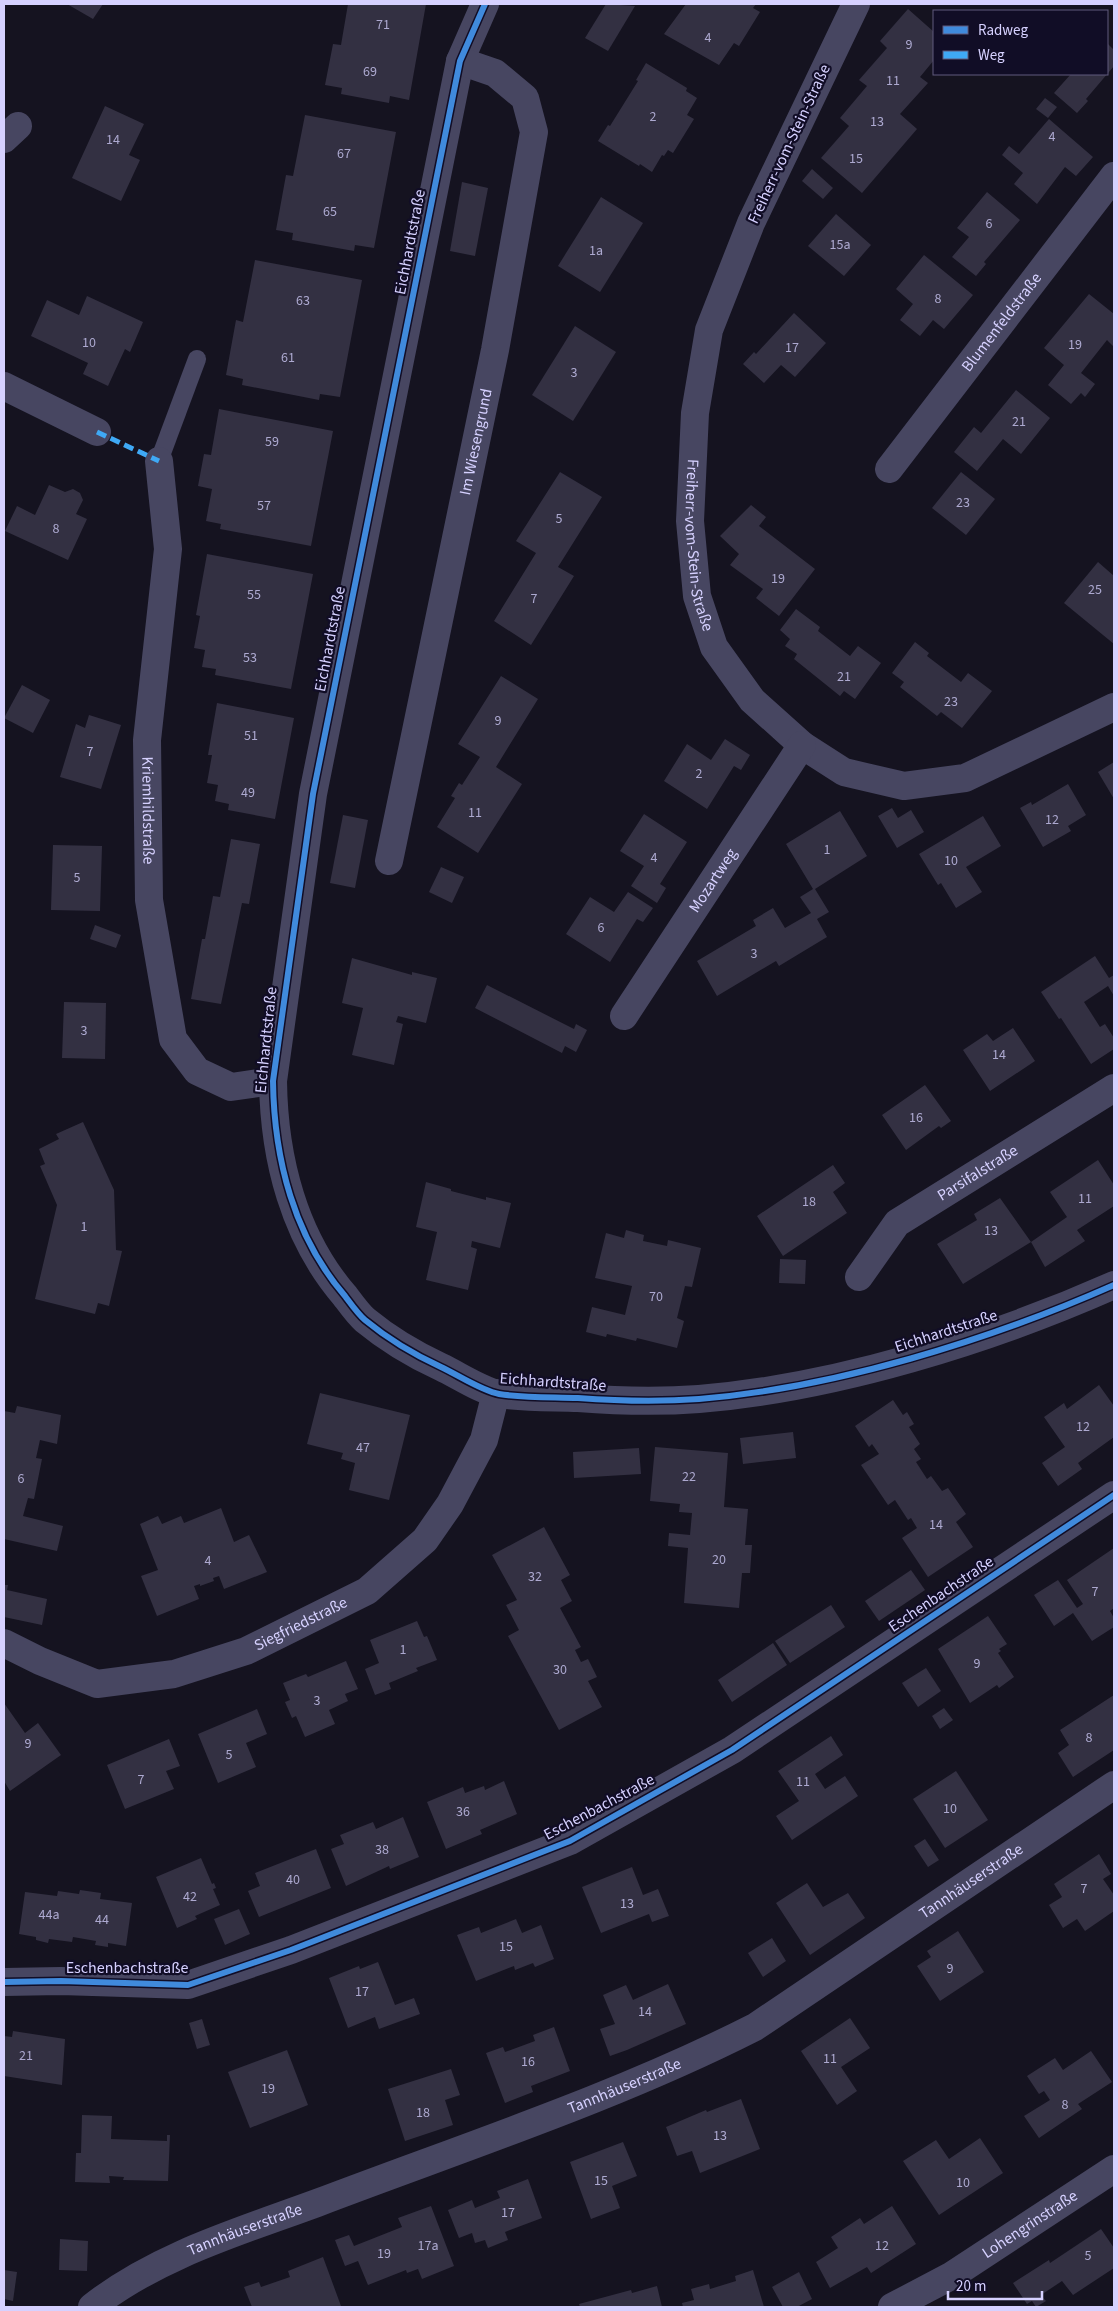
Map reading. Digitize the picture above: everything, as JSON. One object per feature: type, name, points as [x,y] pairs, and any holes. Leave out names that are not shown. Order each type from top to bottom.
[{"type":"street","name":"Eichhardtstraße","points":[[485,4],[460,61],[313,794],[273,1081],[273,1118],[284,1175],[302,1229],[327,1276],[364,1320],[419,1357],[496,1393],[620,1401],[699,1399],[788,1386],[893,1363],[1073,1303],[1114,1285]]},
{"type":"street","name":"Freiherr-vom-Stein-Straße","points":[[856,4],[751,223],[709,330],[695,413],[690,520],[697,596],[714,647],[752,700],[802,745],[844,772],[904,786],[965,778],[1114,707]]},
{"type":"street","name":"Im Wiesengrund","points":[[389,862],[493,359],[534,132],[525,98],[495,73],[460,61]]},
{"type":"street","name":"Blumenfeldstraße","points":[[889,469],[1114,176]]},
{"type":"street","points":[[4,386],[97,432]]},
{"type":"street","name":"Kriemhildstraße","points":[[159,461],[168,549],[147,740],[149,900],[173,1039],[196,1071],[231,1087],[273,1081]]},
{"type":"street","name":"Mozartweg","points":[[624,1016],[802,745]]},
{"type":"street","name":"Parsifalstraße","points":[[859,1277],[898,1223],[1114,1088]]},
{"type":"street","name":"Siegfriedstraße","points":[[4,1643],[40,1661],[97,1684],[164,1675],[246,1651],[367,1591],[425,1540],[450,1504],[484,1440],[496,1393]]},
{"type":"street","name":"Eschenbachstraße","points":[[4,1982],[61,1981],[188,1985],[291,1950],[570,1841],[732,1750],[1114,1495]]},
{"type":"street","name":"Tannhäuserstraße","points":[[92,2307],[113,2290],[191,2250],[627,2086],[755,2027],[1114,1785]]},
{"type":"street","name":"Lohengrinstraße","points":[[892,2307],[951,2276],[1114,2169]]},
{"type":"lane","points":[[159,461],[197,359]]},
{"type":"building","points":[[67,4],[103,4],[93,19]]},
{"type":"building","points":[[348,4],[426,4],[409,100],[390,96],[389,103],[341,94],[342,88],[325,85],[333,44],[341,45]]},
{"type":"building","points":[[606,4],[635,6],[608,51],[585,38]]},
{"type":"building","points":[[686,4],[756,4],[753,8],[760,12],[739,46],[734,43],[719,65],[664,34]]},
{"type":"building","points":[[908,9],[933,31],[933,61],[920,77],[928,83],[900,114],[917,129],[862,193],[821,158],[849,126],[840,118],[867,86],[859,80],[887,48],[880,41]]},
{"type":"building","points":[[1108,44],[1114,50],[1114,66],[1108,73]]},
{"type":"building","points":[[646,63],[687,88],[686,91],[697,98],[687,115],[694,119],[673,153],[668,150],[664,156],[662,155],[652,172],[598,141],[608,125],[610,126],[638,81],[636,80]]},
{"type":"building","points":[[1070,75],[1106,75],[1077,113],[1054,93]]},
{"type":"building","points":[[1045,98],[1057,107],[1048,118],[1036,109]]},
{"type":"building","points":[[105,106],[144,124],[129,155],[140,160],[121,201],[72,178]]},
{"type":"building","points":[[305,115],[396,132],[374,248],[355,245],[354,251],[292,240],[293,233],[276,230],[286,175],[293,176]]},
{"type":"building","points":[[1049,119],[1093,157],[1076,176],[1065,167],[1037,204],[1014,184],[1023,173],[1002,155],[1009,146],[1019,154]]},
{"type":"building","points":[[812,169],[833,188],[823,199],[802,181]]},
{"type":"building","points":[[462,182],[488,188],[475,256],[450,251]]},
{"type":"building","points":[[987,192],[1020,220],[984,262],[986,264],[976,276],[952,257],[969,237],[957,228]]},
{"type":"building","points":[[601,197],[643,223],[600,292],[558,266]]},
{"type":"building","points":[[836,214],[871,245],[844,276],[808,246]]},
{"type":"building","points":[[924,255],[973,295],[944,329],[933,320],[920,336],[900,320],[913,304],[896,289]]},
{"type":"building","points":[[255,260],[362,280],[340,397],[320,394],[319,400],[242,385],[243,379],[226,375],[236,320],[243,322]]},
{"type":"building","points":[[1089,294],[1114,314],[1114,344],[1113,346],[1107,340],[1081,373],[1095,384],[1085,397],[1081,393],[1071,404],[1048,385],[1064,365],[1044,348]]},
{"type":"building","points":[[87,296],[143,322],[130,352],[125,349],[108,386],[83,374],[88,363],[31,336],[47,300],[79,315]]},
{"type":"building","points":[[794,313],[826,343],[795,377],[781,365],[764,383],[743,364],[754,352],[756,354]]},
{"type":"building","points":[[575,326],[616,352],[573,421],[532,395]]},
{"type":"building","points":[[1016,390],[1050,418],[1021,454],[1003,439],[977,471],[954,452],[974,427],[981,433]]},
{"type":"building","points":[[219,409],[333,431],[311,546],[220,529],[221,524],[206,521],[212,489],[198,486],[204,454],[211,455]]},
{"type":"building","points":[[560,472],[602,497],[558,567],[574,576],[531,645],[494,621],[536,553],[516,541]]},
{"type":"building","points":[[961,472],[995,499],[966,535],[932,508]]},
{"type":"building","points":[[49,485],[65,492],[73,489],[80,493],[83,500],[76,514],[87,519],[68,560],[5,531],[17,506],[35,515]]},
{"type":"building","points":[[751,505],[766,517],[759,526],[815,569],[779,616],[756,598],[763,589],[730,565],[739,554],[720,536]]},
{"type":"building","points":[[207,554],[313,574],[291,689],[215,675],[216,669],[202,667],[205,650],[194,648],[200,616],[196,615]]},
{"type":"building","points":[[1098,562],[1114,576],[1114,644],[1064,603]]},
{"type":"building","points":[[796,609],[820,627],[818,631],[850,656],[858,646],[881,663],[855,699],[844,691],[840,696],[794,659],[797,654],[785,646],[790,639],[780,630]]},
{"type":"building","points":[[915,642],[929,653],[927,656],[961,682],[968,673],[992,691],[962,728],[941,712],[937,716],[900,687],[904,682],[892,673]]},
{"type":"building","points":[[501,676],[538,699],[496,767],[522,784],[478,853],[437,827],[455,798],[451,796],[459,783],[462,785],[480,757],[458,744]]},
{"type":"building","points":[[22,685],[50,700],[33,733],[4,718]]},
{"type":"building","points":[[217,703],[294,718],[275,819],[228,810],[229,804],[215,801],[218,785],[207,783],[212,755],[208,755]]},
{"type":"building","points":[[89,715],[121,725],[101,789],[60,777],[76,724],[85,728]]},
{"type":"building","points":[[725,739],[750,755],[741,770],[734,766],[707,809],[664,781],[687,744],[711,760]]},
{"type":"building","points":[[1114,762],[1114,799],[1098,772]]},
{"type":"building","points":[[1068,784],[1086,815],[1068,826],[1071,831],[1043,847],[1020,808],[1031,802],[1032,805]]},
{"type":"building","points":[[892,808],[898,818],[911,810],[924,832],[897,848],[878,816]]},
{"type":"building","points":[[840,811],[867,856],[815,889],[829,912],[817,919],[827,937],[779,966],[776,961],[717,996],[697,961],[756,926],[753,920],[773,908],[785,928],[811,913],[800,897],[813,889],[786,844]]},
{"type":"building","points":[[644,814],[687,842],[660,884],[666,888],[657,903],[631,886],[644,866],[620,851]]},
{"type":"building","points":[[343,815],[368,820],[355,888],[330,883]]},
{"type":"building","points":[[983,816],[1001,846],[966,867],[982,892],[956,908],[941,883],[938,885],[919,854]]},
{"type":"building","points":[[231,839],[260,844],[249,904],[242,903],[221,1004],[191,999],[202,939],[205,939],[213,896],[220,897]]},
{"type":"building","points":[[53,845],[102,846],[100,911],[51,910]]},
{"type":"building","points":[[441,867],[464,877],[452,903],[429,892]]},
{"type":"building","points":[[628,892],[653,908],[643,922],[637,919],[610,962],[566,934],[590,897],[614,912]]},
{"type":"building","points":[[95,925],[121,935],[116,948],[90,939]]},
{"type":"building","points":[[1095,956],[1109,978],[1114,975],[1114,996],[1108,986],[1084,1002],[1100,1027],[1105,1024],[1114,1038],[1114,1049],[1091,1064],[1061,1018],[1059,1019],[1041,992]]},
{"type":"building","points":[[352,958],[412,975],[412,972],[437,978],[426,1023],[398,1016],[396,1022],[403,1024],[394,1065],[352,1055],[363,1008],[342,1003]]},
{"type":"building","points":[[487,985],[574,1029],[576,1024],[587,1030],[576,1052],[565,1046],[562,1053],[475,1008]]},
{"type":"building","points":[[64,1002],[106,1003],[105,1059],[62,1058]]},
{"type":"building","points":[[1013,1028],[1035,1061],[990,1091],[963,1050],[987,1034],[993,1041]]},
{"type":"building","points":[[925,1085],[951,1121],[941,1128],[939,1126],[906,1150],[882,1115]]},
{"type":"building","points":[[83,1122],[114,1190],[116,1250],[122,1251],[109,1306],[98,1303],[95,1314],[35,1299],[57,1205],[40,1166],[45,1164],[39,1149],[59,1139],[56,1134]]},
{"type":"building","points":[[1098,1160],[1114,1185],[1114,1206],[1077,1230],[1085,1241],[1045,1267],[1031,1242],[1067,1217],[1050,1192]]},
{"type":"building","points":[[833,1165],[845,1183],[833,1192],[847,1213],[783,1256],[757,1216]]},
{"type":"building","points":[[426,1182],[486,1200],[486,1197],[511,1203],[500,1248],[472,1241],[471,1247],[477,1249],[468,1290],[426,1280],[437,1232],[416,1227]]},
{"type":"building","points":[[1000,1198],[1031,1242],[963,1284],[937,1244],[977,1220],[974,1214]]},
{"type":"building","points":[[626,1230],[644,1235],[643,1241],[667,1246],[668,1240],[701,1248],[692,1287],[685,1286],[677,1318],[684,1321],[677,1348],[637,1338],[636,1341],[607,1334],[606,1337],[586,1332],[592,1307],[625,1315],[632,1286],[595,1278],[606,1233],[624,1238]]},
{"type":"building","points":[[780,1259],[806,1260],[805,1284],[779,1283]]},
{"type":"building","points":[[1099,1385],[1114,1406],[1114,1437],[1078,1463],[1082,1469],[1058,1486],[1042,1463],[1065,1447],[1044,1417],[1064,1403],[1067,1409]]},
{"type":"building","points":[[320,1393],[410,1415],[389,1500],[349,1490],[355,1463],[341,1459],[343,1453],[307,1444]]},
{"type":"building","points":[[893,1400],[903,1415],[907,1412],[914,1424],[909,1427],[920,1444],[914,1449],[921,1459],[916,1462],[927,1479],[931,1476],[942,1491],[948,1488],[966,1514],[956,1522],[973,1547],[928,1577],[902,1538],[917,1528],[911,1518],[908,1520],[895,1500],[888,1505],[861,1465],[879,1454],[872,1444],[869,1447],[855,1426]]},
{"type":"building","points":[[17,1406],[61,1415],[57,1444],[40,1440],[36,1458],[42,1459],[34,1499],[28,1498],[23,1516],[63,1526],[57,1551],[4,1539],[4,1411],[15,1413]]},
{"type":"building","points":[[793,1432],[796,1458],[743,1464],[740,1438]]},
{"type":"building","points":[[655,1447],[728,1453],[724,1507],[748,1509],[745,1545],[752,1545],[750,1573],[742,1573],[739,1608],[684,1603],[688,1548],[668,1546],[669,1533],[690,1535],[692,1513],[679,1512],[680,1504],[650,1501]]},
{"type":"building","points":[[639,1448],[641,1474],[574,1478],[573,1452]]},
{"type":"building","points":[[221,1508],[234,1542],[249,1535],[267,1572],[224,1589],[219,1576],[213,1578],[214,1581],[194,1586],[199,1599],[157,1616],[141,1576],[158,1570],[140,1524],[158,1516],[162,1524],[181,1516],[184,1523]]},
{"type":"building","points":[[544,1527],[570,1575],[561,1580],[572,1601],[560,1608],[581,1647],[575,1650],[581,1662],[588,1659],[597,1677],[588,1681],[602,1707],[559,1730],[508,1636],[519,1630],[506,1605],[517,1600],[492,1555]]},
{"type":"building","points":[[1114,1548],[1114,1608],[1110,1611],[1114,1618],[1114,1627],[1092,1641],[1073,1613],[1054,1626],[1034,1595],[1058,1580],[1077,1608],[1083,1604],[1067,1580]]},
{"type":"building","points":[[911,1570],[925,1590],[879,1621],[865,1601]]},
{"type":"building","points":[[4,1585],[8,1585],[7,1590],[47,1599],[42,1625],[4,1617]]},
{"type":"building","points":[[831,1605],[845,1627],[790,1663],[775,1641]]},
{"type":"building","points":[[988,1616],[1007,1644],[999,1649],[1001,1651],[998,1653],[1014,1677],[999,1688],[997,1685],[970,1703],[938,1649]]},
{"type":"building","points":[[417,1621],[424,1637],[427,1636],[437,1660],[416,1668],[418,1671],[389,1683],[391,1689],[375,1695],[365,1669],[379,1663],[370,1640]]},
{"type":"building","points":[[773,1643],[787,1665],[732,1702],[718,1680]]},
{"type":"building","points":[[346,1661],[358,1689],[345,1694],[348,1701],[329,1710],[335,1724],[305,1737],[296,1716],[292,1718],[285,1702],[290,1700],[283,1683],[306,1674],[308,1677]]},
{"type":"building","points":[[926,1668],[941,1691],[918,1707],[902,1683]]},
{"type":"building","points":[[1114,1695],[1114,1750],[1073,1777],[1058,1753],[1069,1745],[1060,1730]]},
{"type":"building","points":[[4,1703],[25,1733],[38,1723],[61,1755],[10,1791],[4,1781]]},
{"type":"building","points":[[944,1708],[953,1720],[940,1729],[932,1716]]},
{"type":"building","points":[[257,1709],[267,1734],[246,1743],[256,1767],[218,1783],[198,1734]]},
{"type":"building","points":[[831,1736],[843,1755],[815,1774],[825,1789],[845,1776],[858,1796],[792,1840],[776,1816],[799,1801],[778,1771]]},
{"type":"building","points":[[169,1739],[180,1766],[166,1771],[174,1789],[125,1809],[107,1765]]},
{"type":"building","points":[[956,1771],[988,1820],[945,1848],[913,1799]]},
{"type":"building","points":[[504,1781],[517,1814],[480,1830],[482,1834],[446,1849],[427,1802],[463,1787],[465,1793],[484,1786],[485,1790]]},
{"type":"building","points":[[403,1817],[419,1857],[390,1869],[389,1866],[346,1886],[331,1849],[344,1844],[340,1835],[373,1822],[376,1829]]},
{"type":"building","points":[[925,1839],[939,1860],[928,1867],[914,1846]]},
{"type":"building","points":[[316,1849],[331,1888],[259,1917],[248,1891],[260,1886],[255,1873]]},
{"type":"building","points":[[1099,1854],[1111,1874],[1103,1879],[1114,1895],[1114,1911],[1085,1931],[1077,1919],[1063,1928],[1049,1905],[1062,1897],[1054,1884]]},
{"type":"building","points":[[201,1858],[212,1884],[214,1883],[216,1888],[213,1889],[220,1905],[195,1916],[197,1919],[177,1928],[156,1877]]},
{"type":"building","points":[[632,1867],[643,1895],[658,1889],[669,1916],[652,1922],[649,1914],[601,1933],[582,1887]]},
{"type":"building","points":[[807,1883],[823,1907],[848,1893],[865,1918],[810,1955],[776,1903]]},
{"type":"building","points":[[80,1890],[101,1893],[100,1899],[132,1903],[126,1946],[108,1943],[108,1947],[95,1945],[96,1941],[73,1937],[72,1942],[49,1939],[48,1943],[36,1940],[36,1937],[19,1934],[25,1892],[57,1896],[58,1891],[79,1894]]},
{"type":"building","points":[[239,1909],[250,1934],[225,1945],[214,1919]]},
{"type":"building","points":[[516,1919],[522,1933],[541,1925],[554,1959],[535,1967],[533,1963],[515,1970],[514,1966],[476,1981],[457,1935],[479,1927],[481,1933]]},
{"type":"building","points":[[958,1931],[984,1972],[940,2001],[917,1966],[931,1957],[927,1951]]},
{"type":"building","points":[[772,1938],[786,1961],[763,1977],[748,1953]]},
{"type":"building","points":[[378,1962],[395,2005],[414,1998],[420,2014],[379,2029],[375,2017],[348,2028],[329,1978],[359,1966],[360,1969]]},
{"type":"building","points":[[668,1984],[686,2024],[610,2056],[600,2029],[615,2024],[603,1995],[626,1985],[633,2000]]},
{"type":"building","points":[[850,2018],[870,2048],[841,2067],[857,2091],[837,2105],[801,2051]]},
{"type":"building","points":[[202,2019],[210,2045],[197,2049],[189,2023]]},
{"type":"building","points":[[554,2027],[570,2071],[531,2086],[533,2092],[505,2103],[486,2053],[503,2047],[505,2052],[535,2041],[533,2035]]},
{"type":"building","points":[[13,2031],[65,2039],[62,2085],[4,2076],[4,2036],[12,2037]]},
{"type":"building","points":[[287,2050],[308,2105],[250,2128],[228,2072]]},
{"type":"building","points":[[1091,2051],[1112,2082],[1078,2104],[1082,2109],[1039,2138],[1024,2116],[1050,2100],[1044,2091],[1039,2094],[1027,2076],[1055,2058],[1063,2070]]},
{"type":"building","points":[[451,2069],[460,2095],[445,2100],[453,2125],[405,2141],[388,2089]]},
{"type":"building","points":[[741,2099],[760,2149],[700,2173],[692,2151],[677,2156],[666,2127],[706,2110],[707,2112]]},
{"type":"building","points":[[82,2115],[112,2116],[111,2139],[167,2141],[167,2135],[170,2135],[168,2181],[123,2180],[124,2177],[109,2176],[110,2183],[75,2182],[76,2153],[81,2153]]},
{"type":"building","points":[[980,2138],[1003,2173],[939,2215],[903,2161],[936,2140],[949,2159]]},
{"type":"building","points":[[623,2142],[637,2176],[612,2186],[620,2208],[591,2219],[570,2162]]},
{"type":"building","points":[[528,2179],[542,2218],[505,2232],[508,2240],[488,2248],[485,2240],[475,2243],[472,2233],[459,2238],[448,2210],[472,2200],[475,2208],[500,2198],[497,2191]]},
{"type":"building","points":[[431,2206],[454,2266],[422,2279],[418,2269],[407,2273],[406,2270],[368,2285],[358,2261],[345,2266],[335,2240],[349,2235],[354,2246],[402,2227],[398,2218]]},
{"type":"building","points":[[892,2206],[916,2244],[871,2273],[867,2267],[830,2288],[816,2262],[838,2248],[831,2237],[860,2218],[864,2224]]},
{"type":"building","points":[[1101,2229],[1114,2248],[1114,2268],[1073,2295],[1062,2281],[1041,2295],[1046,2301],[1036,2307],[1032,2301],[1027,2304],[1013,2283],[1049,2260],[1050,2263]]},
{"type":"building","points":[[60,2239],[88,2241],[87,2271],[59,2270]]},
{"type":"building","points":[[323,2257],[341,2306],[252,2307],[244,2287],[259,2282],[261,2287],[290,2277],[288,2271]]},
{"type":"building","points":[[4,2270],[17,2272],[13,2301],[4,2299]]},
{"type":"building","points":[[753,2270],[764,2307],[683,2307],[682,2303],[694,2300],[691,2289],[709,2284],[710,2289],[736,2281],[735,2276]]},
{"type":"building","points":[[799,2272],[812,2299],[797,2307],[783,2307],[772,2287]]},
{"type":"building","points":[[657,2286],[662,2307],[580,2307],[579,2304],[631,2290],[632,2293]]},
{"type":"marked path","points":[[97,432],[159,461]]},
{"type":"cycle path","points":[[485,4],[460,61],[313,794],[273,1081],[274,1110],[283,1168],[290,1196],[312,1248],[327,1273],[357,1312],[383,1334],[421,1357],[485,1390],[499,1394],[528,1397],[638,1401],[684,1400],[751,1393],[804,1384],[911,1359],[1016,1324],[1114,1285]]},
{"type":"cycle path","points":[[4,1982],[61,1981],[188,1985],[291,1950],[570,1841],[732,1750],[1114,1495]]}]
